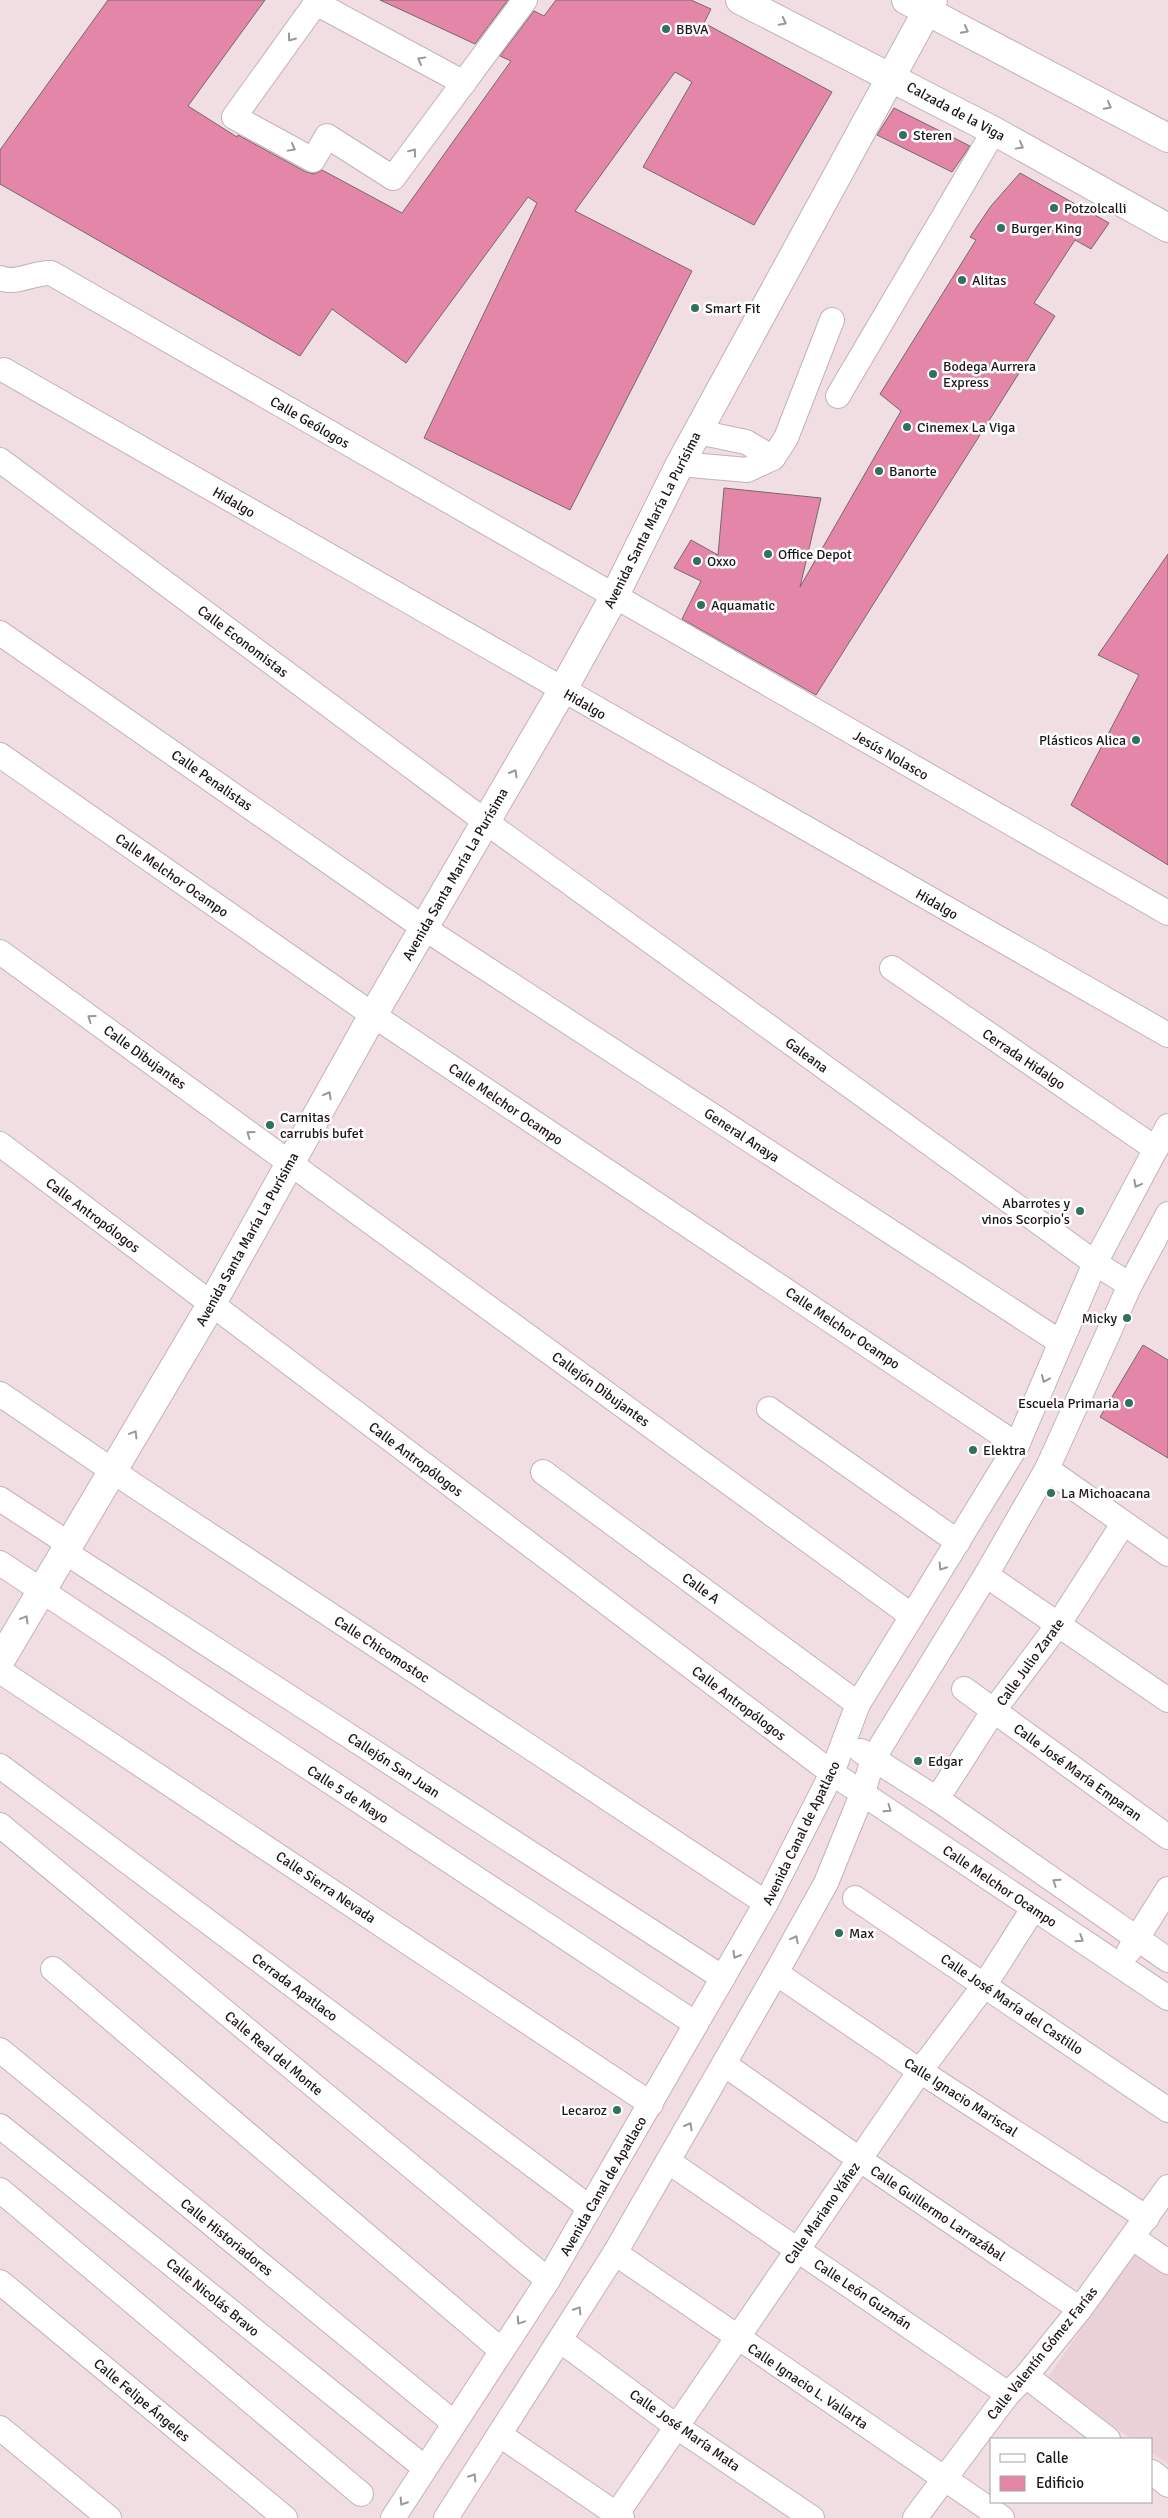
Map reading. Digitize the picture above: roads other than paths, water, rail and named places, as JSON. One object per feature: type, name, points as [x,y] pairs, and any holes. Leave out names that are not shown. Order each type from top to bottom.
[{"type":"main road","name":"Calzada de la Viga","points":[[740,0],[891,76],[1168,228]]},
{"type":"main road","name":"Avenida Santa María La Purísima","points":[[0,1661],[211,1304],[373,1015],[562,691],[614,597],[680,464],[891,76],[922,4]]},
{"type":"main road","points":[[922,4],[1168,138]]},
{"type":"street","points":[[464,83],[316,3],[234,117],[313,160],[327,136],[394,178],[464,83],[525,0]]},
{"type":"street","points":[[838,396],[994,131]]},
{"type":"street","name":"Calle Geólogos","points":[[0,278],[13,281],[43,273],[51,273],[614,597]]},
{"type":"street","points":[[680,464],[747,470],[773,458],[786,438],[832,320]]},
{"type":"street","name":"Hidalgo","points":[[4,370],[562,691],[1168,1035]]},
{"type":"street","points":[[698,432],[746,442],[773,458]]},
{"type":"street","name":"Calle Economistas","points":[[0,460],[486,822]]},
{"type":"street","name":"Jesús Nolasco","points":[[614,597],[1168,913]]},
{"type":"street","name":"Calle Penalistas","points":[[0,633],[424,928]]},
{"type":"street","name":"Calle Melchor Ocampo","points":[[0,755],[373,1015],[1017,1445]]},
{"type":"street","name":"Galeana","points":[[486,822],[1095,1263],[1130,1285]]},
{"type":"street","name":"General Anaya","points":[[424,928],[1060,1342]]},
{"type":"street","name":"Calle Dibujantes","points":[[0,952],[290,1163]]},
{"type":"street","name":"Cerrada Hidalgo","points":[[892,968],[1156,1149]]},
{"type":"street","name":"Avenida Canal de Apatlaco","points":[[393,2518],[548,2280],[766,1903],[832,1773],[858,1704],[1017,1445],[1095,1263],[1168,1126]]},
{"type":"street","name":"Calle Antropólogos","points":[[0,1144],[832,1773]]},
{"type":"street","name":"Callejón Dibujantes","points":[[290,1163],[912,1616]]},
{"type":"street","points":[[446,2518],[614,2253],[669,2162],[776,1973],[826,1882],[863,1792],[873,1759],[986,1575],[1047,1469],[1130,1285],[1168,1214]]},
{"type":"street","name":"Calle Chicomostoc","points":[[0,1394],[766,1903]]},
{"type":"street","points":[[769,1409],[958,1542]]},
{"type":"street","points":[[1047,1469],[1168,1554]]},
{"type":"street","name":"Calle A","points":[[543,1472],[858,1704]]},
{"type":"street","name":"Callejón San Juan","points":[[0,1499],[67,1548],[724,1978]]},
{"type":"street","name":"Calle Julio Zarate","points":[[937,1799],[994,1710],[1058,1624],[1123,1524]]},
{"type":"street","name":"Calle 5 de Mayo","points":[[0,1563],[696,2024]]},
{"type":"street","points":[[986,1575],[1168,1700]]},
{"type":"street","name":"Calle Sierra Nevada","points":[[0,1671],[651,2104]]},
{"type":"street","name":"Calle José María Emparan","points":[[964,1689],[1168,1837]]},
{"type":"street","points":[[844,1741],[937,1799],[1168,1960]]},
{"type":"street","name":"Cerrada Apatlaco","points":[[0,1766],[590,2208]]},
{"type":"street","name":"Calle Melchor Ocampo","points":[[832,1773],[1168,1998]]},
{"type":"street","name":"Calle Real del Monte","points":[[0,1826],[548,2280]]},
{"type":"street","points":[[1120,1965],[1168,1889]]},
{"type":"street","name":"Calle José María del Castillo","points":[[855,1898],[1168,2110]]},
{"type":"street","name":"Calle Mariano Yáñez","points":[[617,2517],[797,2248],[920,2071],[984,1986],[1033,1909]]},
{"type":"street","points":[[53,1969],[502,2350]]},
{"type":"street","name":"Calle Ignacio Mariscal","points":[[776,1973],[920,2071],[1146,2218]]},
{"type":"street","name":"Calle Historiadores","points":[[0,2050],[454,2423]]},
{"type":"street","name":"Calle Guillermo Larrazábal","points":[[724,2064],[859,2159],[1080,2309]]},
{"type":"street","name":"Calle Nicolás Bravo","points":[[0,2126],[425,2468]]},
{"type":"street","name":"Calle León Guzmán","points":[[669,2162],[1008,2394]]},
{"type":"street","name":"Calle Valentín Gómez Farías","points":[[915,2518],[943,2478],[1008,2394],[1026,2376],[1080,2309],[1168,2187]]},
{"type":"street","points":[[0,2190],[361,2494]]},
{"type":"street","points":[[1133,2238],[1168,2262]]},
{"type":"street","name":"Calle Ignacio L. Vallarta","points":[[614,2253],[1002,2518]]},
{"type":"street","name":"Calle Felipe Ángeles","points":[[0,2282],[285,2518]]},
{"type":"street","name":"Calle José María Mata","points":[[560,2340],[677,2427],[812,2518]]},
{"type":"street","points":[[1026,2376],[1107,2438]]},
{"type":"street","points":[[0,2428],[109,2518]]},
{"type":"street","points":[[500,2435],[617,2517]]},
{"type":"street","points":[[1153,2473],[1168,2485]]},
{"type":"place","name":"BBVA","points":[[666,29]]},
{"type":"place","name":"Steren","points":[[903,135]]},
{"type":"place","name":"Potzolcalli","points":[[1054,208]]},
{"type":"place","name":"Burger King","points":[[1001,228]]},
{"type":"place","name":"Alitas","points":[[962,280]]},
{"type":"place","name":"Smart Fit","points":[[695,308]]},
{"type":"place","name":"Bodega Aurrera Express","points":[[933,374]]},
{"type":"place","name":"Cinemex La Viga","points":[[907,427]]},
{"type":"place","name":"Banorte","points":[[879,471]]},
{"type":"place","name":"Office Depot","points":[[768,554]]},
{"type":"place","name":"Oxxo","points":[[697,561]]},
{"type":"place","name":"Aquamatic","points":[[701,605]]},
{"type":"place","name":"Plásticos Alica","points":[[1136,740]]},
{"type":"place","name":"Carnitas carrubis bufet","points":[[270,1125]]},
{"type":"place","name":"Abarrotes y vinos Scorpio's","points":[[1080,1211]]},
{"type":"place","name":"Micky","points":[[1127,1318]]},
{"type":"place","name":"Escuela Primaria","points":[[1129,1403]]},
{"type":"place","name":"Elektra","points":[[973,1450]]},
{"type":"place","name":"La Michoacana","points":[[1051,1493]]},
{"type":"place","name":"Edgar","points":[[918,1761]]},
{"type":"place","name":"Max","points":[[839,1933]]},
{"type":"place","name":"Lecaroz","points":[[617,2110]]}]
